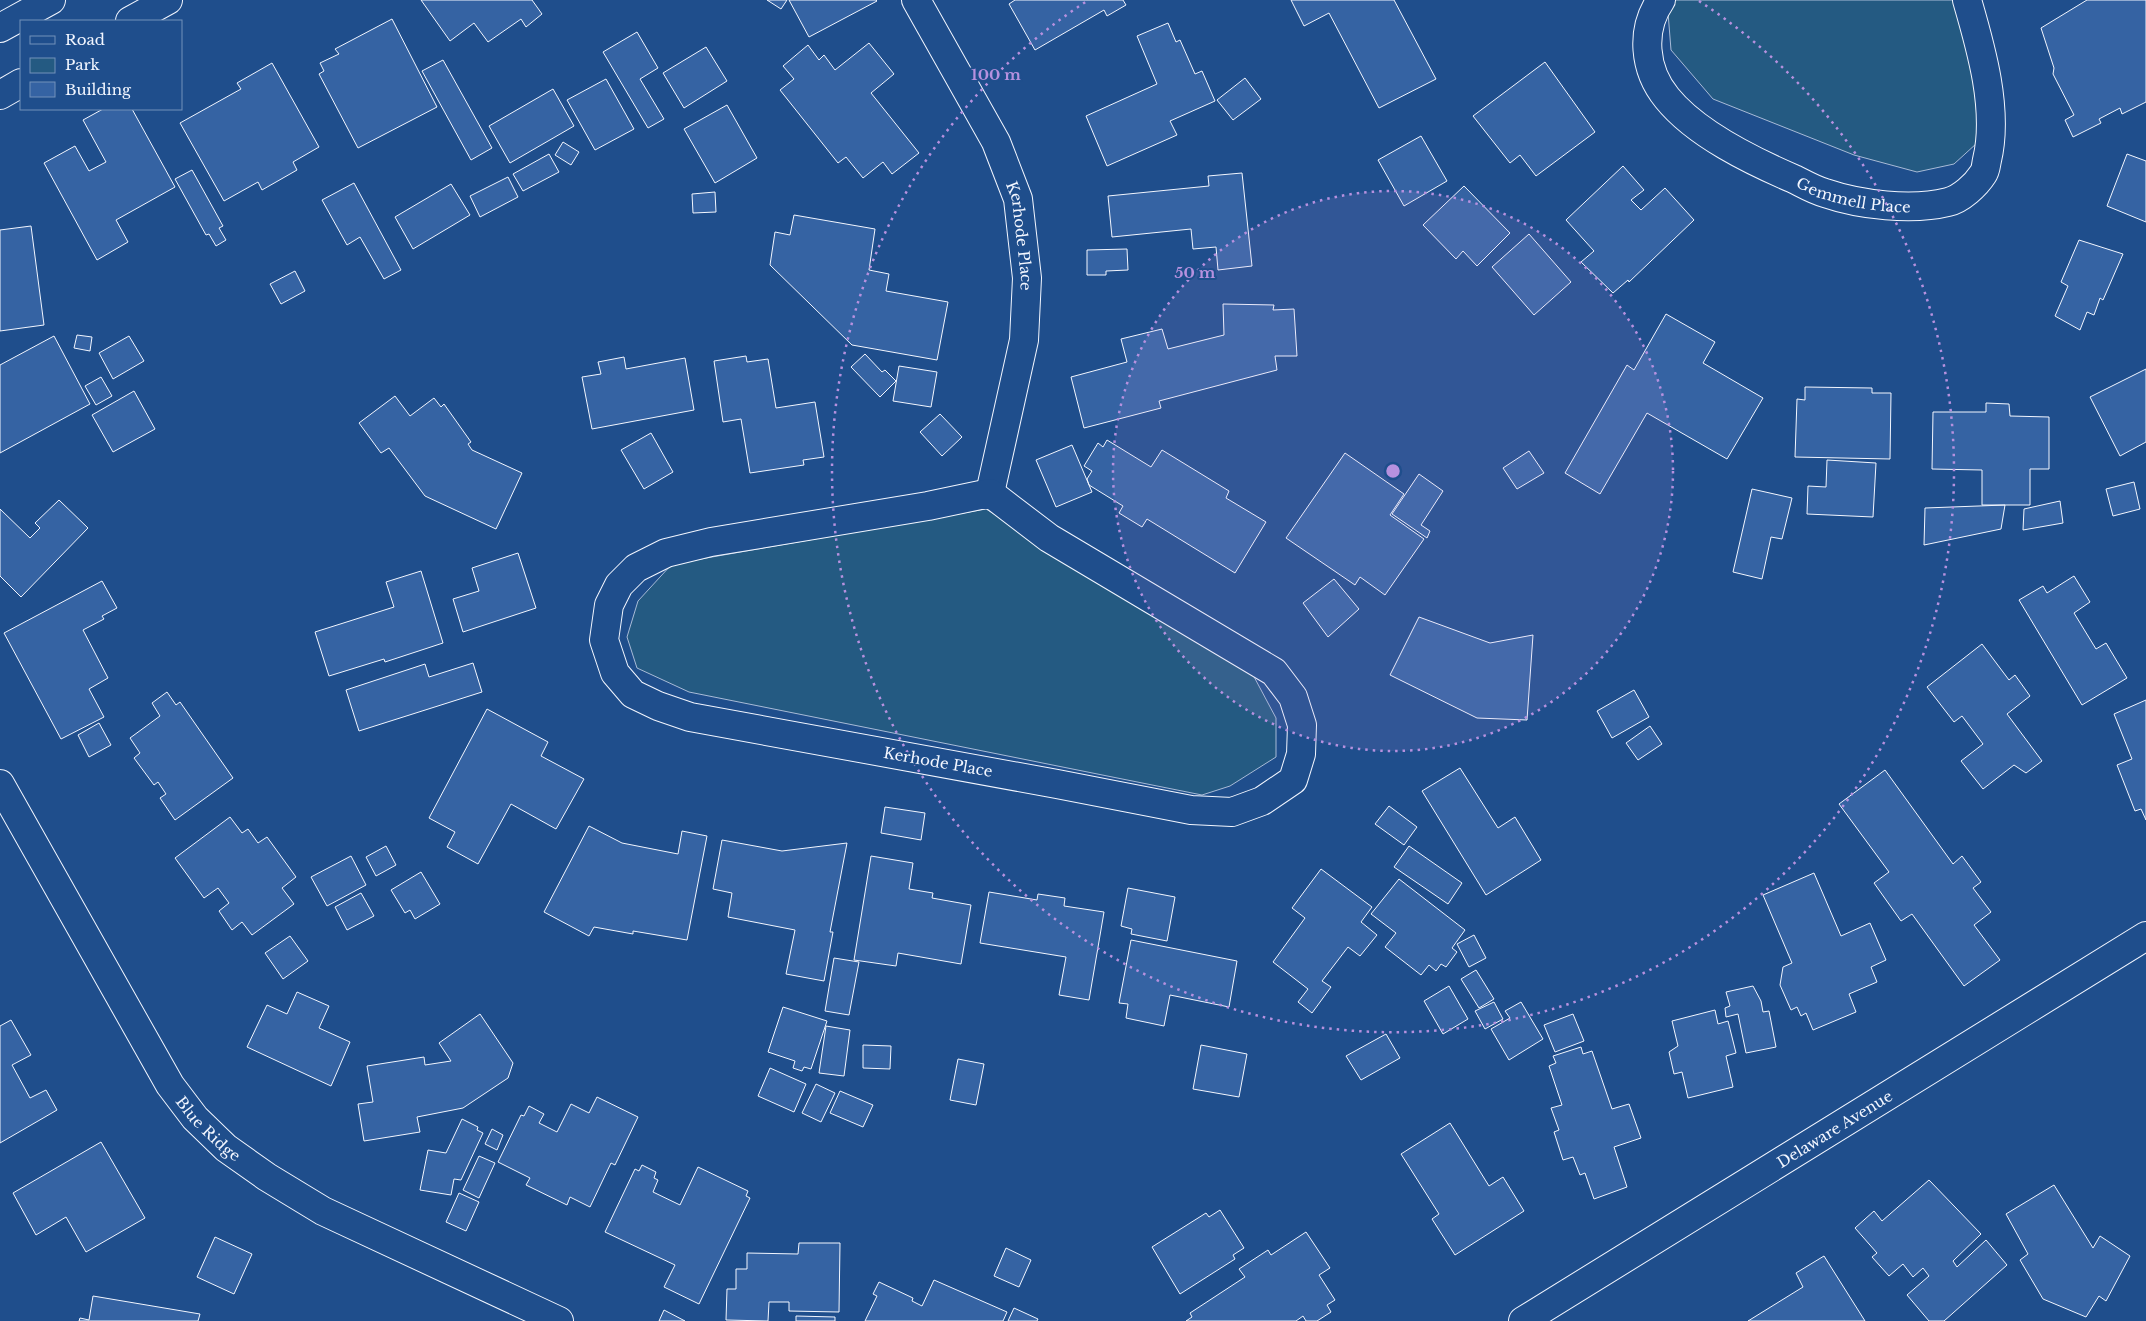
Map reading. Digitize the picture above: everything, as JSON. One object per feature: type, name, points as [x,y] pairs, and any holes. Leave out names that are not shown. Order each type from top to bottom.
[{"type":"street","points":[[0,28],[50,0]]},
{"type":"street","points":[[132,20],[168,0]]},
{"type":"street","name":"Kerhode Place","points":[[916,0],[996,142],[1018,199],[1028,278],[1024,340],[990,493]]},
{"type":"street","name":"Gemmell Place","points":[[1661,0],[1650,24],[1646,45],[1651,71],[1666,98],[1690,122],[1754,162],[1825,194],[1887,207],[1924,206],[1950,202],[1970,190],[1984,173],[1991,144],[1991,107],[1967,0]]},
{"type":"street","points":[[0,95],[20,84]]},
{"type":"street","name":"Kerhode Place","points":[[990,493],[1049,538],[1274,672],[1293,697],[1302,726],[1301,754],[1293,780],[1262,801],[1232,812],[1190,810],[690,717],[658,706],[633,694],[615,673],[604,640],[608,605],[619,584],[636,568],[666,554],[711,542],[928,506],[990,493]]},
{"type":"street","name":"Blue Ridge","points":[[0,784],[170,1085],[195,1118],[226,1148],[267,1177],[323,1212],[559,1321]]},
{"type":"street","name":"Delaware Avenue","points":[[1523,1321],[2146,936]]},
{"type":"green space","points":[[1667,0],[1962,0],[1981,88],[1977,143],[1954,164],[1917,172],[1854,155],[1713,99],[1671,50]]},
{"type":"green space","points":[[986,509],[1252,673],[1276,718],[1276,757],[1230,786],[1202,795],[689,692],[637,668],[627,637],[638,601],[672,564]]},
{"type":"building","points":[[421,0],[532,0],[542,14],[526,27],[521,19],[488,42],[474,23],[450,41]]},
{"type":"building","points":[[767,0],[787,0],[781,9]]},
{"type":"building","points":[[789,0],[876,0],[877,1],[809,37]]},
{"type":"building","points":[[1015,0],[1123,0],[1126,5],[1107,16],[1104,10],[1035,50],[1009,4]]},
{"type":"building","points":[[1291,0],[1394,0],[1436,79],[1379,108],[1329,13],[1304,26]]},
{"type":"building","points":[[2087,0],[2146,0],[2146,102],[2122,114],[2120,108],[2099,119],[2101,123],[2073,137],[2065,120],[2074,115],[2053,74],[2054,68],[2041,28]]},
{"type":"building","points":[[392,19],[437,107],[358,148],[319,74],[324,71],[320,63],[339,54],[335,49]]},
{"type":"building","points":[[1168,23],[1176,42],[1180,40],[1195,74],[1202,71],[1215,101],[1170,121],[1177,135],[1107,166],[1086,116],[1157,84],[1137,36]]},
{"type":"building","points":[[637,32],[658,68],[640,79],[664,119],[648,128],[603,52]]},
{"type":"building","points":[[869,43],[894,74],[871,93],[919,153],[892,174],[883,162],[863,178],[846,157],[838,163],[780,90],[794,79],[783,66],[808,45],[819,60],[824,55],[835,70]]},
{"type":"building","points":[[706,47],[727,81],[684,108],[663,73]]},
{"type":"building","points":[[443,60],[492,148],[471,160],[422,71]]},
{"type":"building","points":[[1545,62],[1595,132],[1536,176],[1520,155],[1510,163],[1473,116]]},
{"type":"building","points":[[272,63],[319,147],[293,162],[297,170],[262,190],[258,182],[224,201],[180,123],[241,89],[237,83]]},
{"type":"building","points":[[1245,78],[1261,99],[1233,120],[1217,100]]},
{"type":"building","points":[[606,79],[634,129],[595,150],[567,100]]},
{"type":"building","points":[[553,89],[574,126],[510,163],[489,126]]},
{"type":"building","points":[[727,105],[757,158],[715,183],[684,129]]},
{"type":"building","points":[[101,110],[133,110],[175,187],[116,220],[128,242],[97,260],[44,163],[75,146],[89,171],[106,162],[83,120]]},
{"type":"building","points":[[1421,136],[1447,181],[1404,206],[1378,160]]},
{"type":"building","points":[[563,142],[579,152],[571,165],[555,155]]},
{"type":"building","points":[[549,154],[559,172],[523,191],[513,174]]},
{"type":"building","points":[[2127,154],[2146,161],[2146,222],[2107,206]]},
{"type":"building","points":[[1623,166],[1644,190],[1631,200],[1641,210],[1665,188],[1694,220],[1629,282],[1628,280],[1613,293],[1581,262],[1594,251],[1566,220]]},
{"type":"building","points":[[192,170],[223,226],[219,228],[226,240],[216,246],[209,234],[206,235],[175,179]]},
{"type":"building","points":[[1242,173],[1252,266],[1218,270],[1216,247],[1193,249],[1191,229],[1112,237],[1108,196],[1209,186],[1208,176]]},
{"type":"building","points":[[508,177],[518,197],[480,217],[470,196]]},
{"type":"building","points":[[354,183],[401,270],[384,279],[360,237],[347,245],[322,200]]},
{"type":"building","points":[[451,184],[470,215],[413,249],[395,217]]},
{"type":"building","points":[[1464,186],[1510,233],[1477,266],[1463,251],[1456,259],[1423,225]]},
{"type":"building","points":[[715,192],[716,212],[693,213],[692,194]]},
{"type":"building","points":[[794,215],[875,229],[869,270],[889,274],[886,291],[948,302],[937,360],[852,345],[770,265],[775,232],[790,235]]},
{"type":"building","points":[[31,226],[44,325],[0,331],[0,230]]},
{"type":"building","points":[[1529,234],[1571,282],[1534,315],[1492,267]]},
{"type":"building","points":[[2079,240],[2123,254],[2103,300],[2100,298],[2094,315],[2087,312],[2080,330],[2055,316],[2068,286],[2061,282]]},
{"type":"building","points":[[1127,249],[1128,270],[1106,271],[1106,275],[1087,275],[1087,250]]},
{"type":"building","points":[[295,271],[305,291],[281,304],[270,284]]},
{"type":"building","points":[[1223,304],[1274,305],[1273,310],[1294,309],[1297,356],[1275,356],[1277,370],[1159,401],[1161,408],[1084,428],[1071,377],[1127,362],[1121,339],[1162,329],[1168,349],[1224,335]]},
{"type":"building","points":[[1666,314],[1715,342],[1703,363],[1763,398],[1727,459],[1647,413],[1600,494],[1565,473],[1627,365],[1634,370]]},
{"type":"building","points":[[77,335],[92,337],[90,351],[74,348]]},
{"type":"building","points":[[54,336],[90,404],[0,453],[0,365]]},
{"type":"building","points":[[129,336],[144,361],[113,379],[99,353]]},
{"type":"building","points":[[865,354],[882,372],[885,370],[896,381],[880,397],[851,367]]},
{"type":"building","points":[[746,356],[747,362],[768,359],[776,408],[815,402],[824,457],[803,460],[804,465],[750,473],[741,419],[723,422],[714,361]]},
{"type":"building","points":[[624,357],[626,369],[685,358],[694,410],[592,429],[582,377],[601,374],[598,362]]},
{"type":"building","points":[[899,366],[937,372],[931,407],[893,401]]},
{"type":"building","points":[[2146,369],[2146,442],[2120,456],[2090,397]]},
{"type":"building","points":[[101,377],[112,396],[96,405],[85,386]]},
{"type":"building","points":[[1805,387],[1872,388],[1872,393],[1891,393],[1890,459],[1795,457],[1797,399],[1805,400]]},
{"type":"building","points":[[134,391],[155,429],[113,452],[92,415]]},
{"type":"building","points":[[395,396],[410,416],[434,398],[441,407],[444,404],[471,442],[468,444],[472,450],[522,473],[496,529],[425,496],[389,448],[381,453],[359,423]]},
{"type":"building","points":[[1986,403],[2009,404],[2010,416],[2049,417],[2049,469],[2030,469],[2030,505],[1982,505],[1982,470],[1932,469],[1933,412],[1986,412]]},
{"type":"building","points":[[940,414],[962,437],[942,456],[920,432]]},
{"type":"building","points":[[651,433],[673,472],[644,489],[621,450]]},
{"type":"building","points":[[1107,440],[1151,467],[1162,450],[1229,491],[1226,498],[1266,522],[1235,573],[1147,519],[1142,527],[1119,513],[1123,506],[1089,485],[1087,479],[1092,471],[1084,466],[1098,443],[1103,447]]},
{"type":"building","points":[[1072,445],[1092,492],[1056,507],[1036,460]]},
{"type":"building","points":[[1529,451],[1544,473],[1517,489],[1503,468]]},
{"type":"building","points":[[1345,453],[1404,494],[1390,515],[1424,539],[1385,595],[1360,577],[1355,585],[1286,538]]},
{"type":"building","points":[[1827,460],[1876,463],[1873,517],[1807,514],[1808,486],[1826,487]]},
{"type":"building","points":[[1419,474],[1443,491],[1421,525],[1430,531],[1427,538],[1392,514]]},
{"type":"building","points":[[2134,482],[2140,509],[2113,516],[2106,489]]},
{"type":"building","points":[[1752,489],[1792,498],[1782,539],[1771,537],[1762,579],[1733,572]]},
{"type":"building","points":[[59,500],[88,528],[21,597],[0,576],[0,509],[30,538],[40,528],[35,523]]},
{"type":"building","points":[[2060,501],[2063,523],[2023,530],[2024,509]]},
{"type":"building","points":[[2005,505],[2001,529],[1924,545],[1925,508]]},
{"type":"building","points":[[518,553],[536,608],[463,632],[453,599],[479,591],[472,568]]},
{"type":"building","points":[[421,571],[443,643],[385,662],[384,659],[329,676],[315,632],[394,607],[386,582]]},
{"type":"building","points":[[2074,576],[2090,602],[2074,613],[2096,649],[2106,643],[2127,678],[2082,705],[2019,600],[2043,586],[2047,593]]},
{"type":"building","points":[[1334,579],[1359,609],[1328,637],[1303,603]]},
{"type":"building","points":[[102,581],[117,608],[102,616],[104,619],[83,630],[108,678],[89,689],[104,717],[61,739],[4,633]]},
{"type":"building","points":[[1419,617],[1490,643],[1533,635],[1527,720],[1477,718],[1390,675]]},
{"type":"building","points":[[1982,644],[2009,680],[2015,675],[2030,696],[2007,714],[2042,761],[2026,773],[2014,765],[1983,789],[1961,761],[1983,744],[1962,716],[1954,722],[1927,687]]},
{"type":"building","points":[[473,663],[482,692],[359,731],[346,690],[425,664],[429,677]]},
{"type":"building","points":[[1634,690],[1649,717],[1612,738],[1597,711]]},
{"type":"building","points":[[167,692],[176,705],[180,702],[233,778],[175,820],[160,798],[166,794],[158,782],[154,785],[134,758],[140,753],[130,738],[160,716],[152,703]]},
{"type":"building","points":[[2146,700],[2146,820],[2141,809],[2135,811],[2117,765],[2132,759],[2114,714]]},
{"type":"building","points":[[487,709],[548,742],[541,756],[584,779],[556,829],[511,804],[478,864],[447,847],[455,832],[429,818]]},
{"type":"building","points":[[99,723],[111,745],[89,757],[78,735]]},
{"type":"building","points":[[1650,726],[1662,744],[1638,760],[1626,743]]},
{"type":"building","points":[[1460,768],[1498,828],[1515,817],[1541,860],[1486,895],[1422,791]]},
{"type":"building","points":[[1885,770],[1953,864],[1962,856],[1981,882],[1973,888],[1991,912],[1974,925],[2000,960],[1964,986],[1912,914],[1901,921],[1874,883],[1889,872],[1839,804]]},
{"type":"building","points":[[1389,806],[1417,827],[1404,845],[1375,824]]},
{"type":"building","points":[[885,807],[925,813],[921,840],[881,833]]},
{"type":"building","points":[[230,817],[242,833],[248,829],[258,843],[267,837],[296,877],[282,888],[294,904],[252,935],[242,922],[232,930],[219,911],[229,903],[218,888],[204,898],[175,858]]},
{"type":"building","points":[[589,826],[622,843],[678,854],[682,831],[707,836],[687,940],[633,931],[633,934],[594,927],[589,936],[544,912]]},
{"type":"building","points":[[722,840],[782,851],[847,843],[830,932],[833,932],[824,981],[786,974],[795,930],[728,917],[732,893],[713,889]]},
{"type":"building","points":[[386,846],[396,865],[376,876],[366,857]]},
{"type":"building","points":[[1409,846],[1462,883],[1448,904],[1394,867]]},
{"type":"building","points":[[351,856],[366,885],[327,906],[311,877]]},
{"type":"building","points":[[871,856],[913,863],[909,889],[933,893],[932,898],[971,905],[961,964],[898,953],[896,966],[854,960]]},
{"type":"building","points":[[1321,869],[1372,907],[1361,922],[1377,935],[1360,956],[1348,947],[1322,981],[1331,987],[1312,1013],[1298,1002],[1308,989],[1273,962],[1305,918],[1292,908]]},
{"type":"building","points":[[421,872],[440,904],[415,919],[410,910],[405,913],[391,890]]},
{"type":"building","points":[[1814,873],[1841,936],[1870,923],[1886,960],[1871,967],[1877,982],[1849,994],[1856,1012],[1813,1030],[1806,1013],[1801,1016],[1797,1007],[1791,1010],[1780,985],[1783,967],[1792,963],[1763,895]]},
{"type":"building","points":[[1399,879],[1465,930],[1452,948],[1457,952],[1446,967],[1441,964],[1436,971],[1429,965],[1421,975],[1385,947],[1396,933],[1371,914]]},
{"type":"building","points":[[1128,888],[1175,897],[1167,941],[1131,934],[1132,929],[1121,926]]},
{"type":"building","points":[[989,892],[1037,900],[1038,894],[1065,898],[1064,906],[1104,912],[1089,1000],[1059,995],[1066,957],[980,943]]},
{"type":"building","points":[[361,893],[374,916],[347,930],[335,907]]},
{"type":"building","points":[[1474,935],[1486,958],[1469,967],[1457,944]]},
{"type":"building","points":[[290,936],[308,961],[283,979],[265,953]]},
{"type":"building","points":[[1131,940],[1237,961],[1229,1007],[1170,995],[1164,1026],[1126,1018],[1128,1004],[1119,1003]]},
{"type":"building","points":[[834,958],[859,962],[849,1015],[825,1011]]},
{"type":"building","points":[[1476,970],[1494,999],[1479,1008],[1461,979]]},
{"type":"building","points":[[1449,986],[1468,1019],[1443,1034],[1424,1001]]},
{"type":"building","points":[[1753,986],[1761,1001],[1763,1012],[1769,1011],[1776,1047],[1746,1053],[1738,1014],[1726,1017],[1725,1008],[1730,1006],[1726,992]]},
{"type":"building","points":[[297,992],[329,1006],[319,1028],[350,1042],[331,1086],[247,1047],[267,1005],[287,1014]]},
{"type":"building","points":[[1494,1002],[1503,1019],[1485,1029],[1475,1011]]},
{"type":"building","points":[[1521,1002],[1543,1039],[1509,1060],[1491,1029],[1510,1018],[1505,1011]]},
{"type":"building","points":[[783,1007],[827,1021],[811,1069],[804,1067],[802,1071],[793,1068],[795,1061],[768,1052]]},
{"type":"building","points":[[1715,1010],[1718,1024],[1728,1021],[1736,1053],[1726,1056],[1733,1087],[1688,1098],[1682,1072],[1674,1074],[1669,1052],[1678,1046],[1672,1021]]},
{"type":"building","points":[[480,1014],[513,1063],[508,1078],[463,1108],[417,1117],[420,1132],[364,1141],[358,1104],[373,1102],[367,1066],[424,1057],[425,1065],[451,1061],[439,1043]]},
{"type":"building","points":[[1573,1014],[1584,1041],[1555,1052],[1544,1025]]},
{"type":"building","points":[[11,1020],[31,1055],[12,1065],[30,1098],[46,1090],[57,1110],[0,1143],[0,1026]]},
{"type":"building","points":[[826,1026],[850,1030],[844,1076],[819,1073]]},
{"type":"building","points":[[1386,1034],[1400,1058],[1361,1080],[1346,1056]]},
{"type":"building","points":[[863,1045],[891,1046],[890,1069],[863,1068]]},
{"type":"building","points":[[1201,1045],[1247,1054],[1239,1097],[1193,1089]]},
{"type":"building","points":[[1581,1047],[1583,1054],[1592,1051],[1612,1109],[1629,1104],[1641,1138],[1614,1147],[1627,1187],[1594,1199],[1585,1173],[1580,1175],[1573,1157],[1563,1160],[1554,1132],[1559,1130],[1551,1108],[1562,1105],[1549,1066],[1556,1063],[1553,1056]]},
{"type":"building","points":[[958,1059],[984,1064],[976,1105],[950,1100]]},
{"type":"building","points":[[770,1068],[806,1084],[794,1112],[758,1096]]},
{"type":"building","points":[[816,1084],[835,1093],[821,1122],[802,1113]]},
{"type":"building","points":[[840,1091],[873,1105],[863,1127],[830,1113]]},
{"type":"building","points":[[597,1097],[638,1117],[615,1165],[611,1163],[590,1207],[570,1197],[567,1205],[526,1185],[530,1178],[498,1162],[521,1115],[524,1116],[529,1106],[544,1114],[539,1123],[557,1132],[571,1104],[589,1113]]},
{"type":"building","points":[[462,1119],[478,1127],[477,1130],[483,1133],[461,1180],[454,1179],[451,1195],[420,1190],[428,1150],[446,1153]]},
{"type":"building","points":[[1450,1123],[1489,1186],[1503,1177],[1524,1211],[1455,1255],[1432,1219],[1439,1214],[1401,1154]]},
{"type":"building","points":[[492,1129],[503,1135],[497,1150],[485,1144]]},
{"type":"building","points":[[101,1142],[145,1218],[86,1252],[66,1217],[36,1235],[13,1193]]},
{"type":"building","points":[[479,1156],[495,1163],[479,1198],[463,1190]]},
{"type":"building","points":[[642,1165],[656,1172],[654,1178],[658,1180],[653,1192],[680,1205],[698,1167],[748,1191],[746,1196],[750,1198],[699,1304],[664,1287],[675,1265],[605,1232],[635,1169],[639,1171]]},
{"type":"building","points":[[1929,1180],[1981,1234],[1953,1261],[1957,1267],[1986,1240],[2007,1265],[1944,1321],[1929,1321],[1907,1295],[1929,1276],[1923,1268],[1913,1277],[1903,1264],[1889,1276],[1872,1257],[1877,1253],[1855,1228],[1874,1211],[1882,1221]]},
{"type":"building","points":[[2054,1185],[2093,1248],[2100,1236],[2130,1256],[2106,1301],[2099,1296],[2086,1317],[2043,1299],[2020,1260],[2028,1254],[2006,1214]]},
{"type":"building","points":[[459,1193],[479,1202],[466,1231],[446,1222]]},
{"type":"building","points":[[1220,1210],[1244,1248],[1233,1255],[1235,1259],[1180,1294],[1152,1247],[1206,1213],[1209,1217]]},
{"type":"building","points":[[1306,1232],[1330,1268],[1319,1275],[1335,1300],[1327,1305],[1331,1312],[1317,1321],[1306,1321],[1303,1316],[1296,1321],[1186,1321],[1192,1317],[1190,1313],[1245,1277],[1239,1269],[1268,1250],[1271,1255]]},
{"type":"building","points":[[215,1237],[252,1254],[234,1294],[197,1277]]},
{"type":"building","points":[[799,1243],[840,1243],[839,1312],[789,1311],[789,1302],[769,1302],[768,1321],[726,1320],[727,1289],[736,1289],[736,1269],[747,1269],[747,1253],[798,1254]]},
{"type":"building","points":[[1006,1248],[1031,1260],[1019,1287],[994,1276]]},
{"type":"building","points":[[1824,1256],[1865,1321],[1748,1321],[1803,1287],[1796,1273]]},
{"type":"building","points":[[934,1280],[1007,1312],[1003,1321],[865,1321],[877,1296],[873,1294],[879,1282],[913,1298],[912,1301],[922,1306]]},
{"type":"building","points":[[93,1296],[200,1314],[198,1321],[79,1321],[80,1318],[89,1320]]},
{"type":"building","points":[[1014,1308],[1038,1319],[1037,1321],[1008,1321]]},
{"type":"building","points":[[664,1310],[685,1321],[659,1321]]},
{"type":"building","points":[[796,1316],[835,1317],[835,1321],[796,1321]]}]
